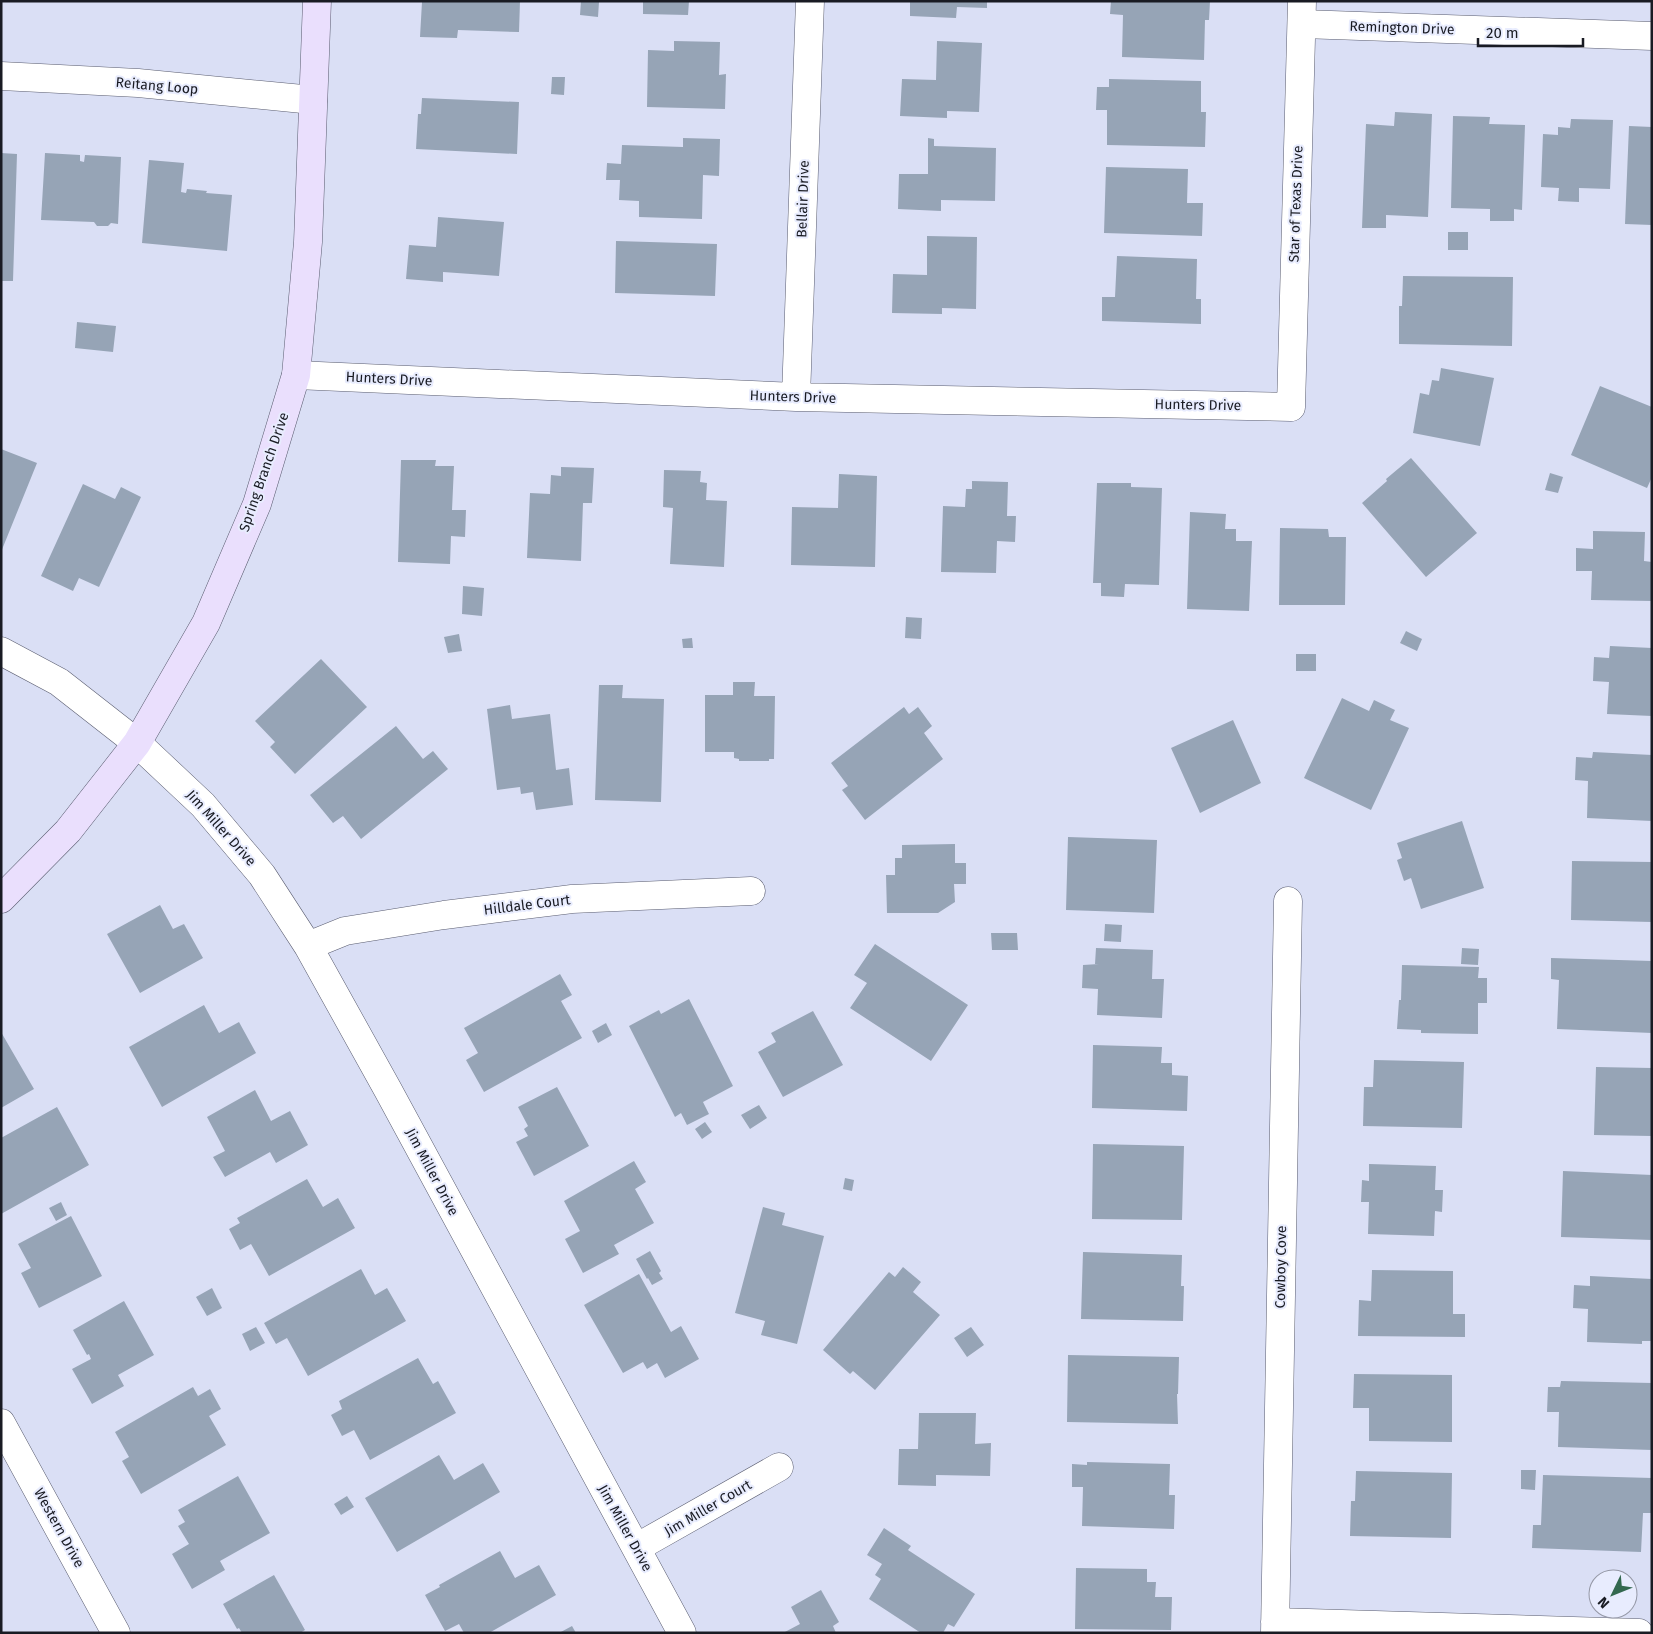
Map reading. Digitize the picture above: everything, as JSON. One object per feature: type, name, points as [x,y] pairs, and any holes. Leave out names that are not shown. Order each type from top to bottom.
[{"type":"street","name":"Spring Branch Drive","points":[[1,899],[68,831],[137,743],[210,614],[257,504],[296,375],[308,242],[317,1]]},
{"type":"street","name":"Bellair Drive","points":[[796,397],[810,1]]},
{"type":"street","name":"Remington Drive","points":[[1302,13],[1652,36]]},
{"type":"street","name":"Star of Texas Drive","points":[[1290,407],[1302,13]]},
{"type":"street","name":"Reitang Loop","points":[[1,76],[138,83],[313,100]]},
{"type":"street","name":"Hunters Drive","points":[[296,375],[796,397],[1290,407]]},
{"type":"street","name":"Jim Miller Drive","points":[[1,651],[59,682],[137,743],[209,812],[262,875],[308,946],[682,1633]]},
{"type":"street","name":"Hilldale Court","points":[[308,946],[345,931],[474,911],[572,899],[751,891]]},
{"type":"street","name":"Cowboy Cove","points":[[1275,1627],[1288,901]]},
{"type":"street","name":"Western Drive","points":[[1,1424],[116,1633]]},
{"type":"street","name":"Jim Miller Court","points":[[636,1548],[779,1467]]},
{"type":"street","points":[[1275,1627],[1639,1633]]},
{"type":"building","points":[[520,1],[519,32],[458,30],[457,38],[420,37],[422,2]]},
{"type":"building","points":[[581,1],[599,2],[598,17],[580,15]]},
{"type":"building","points":[[643,1],[689,1],[688,15],[643,14]]},
{"type":"building","points":[[910,1],[987,1],[987,8],[957,7],[956,18],[910,16]]},
{"type":"building","points":[[1111,1],[1210,1],[1209,20],[1205,20],[1204,60],[1122,57],[1123,15],[1110,14]]},
{"type":"building","points":[[674,41],[720,42],[719,75],[726,74],[725,109],[647,107],[648,50],[674,51]]},
{"type":"building","points":[[937,41],[982,43],[979,112],[947,111],[947,118],[900,116],[902,79],[936,80]]},
{"type":"building","points":[[552,77],[565,77],[564,95],[551,94]]},
{"type":"building","points":[[1109,79],[1201,81],[1201,112],[1206,112],[1205,147],[1107,145],[1107,110],[1096,110],[1097,87],[1109,87]]},
{"type":"building","points":[[422,98],[519,102],[517,154],[416,149],[418,114],[421,114]]},
{"type":"building","points":[[1395,112],[1432,114],[1428,217],[1386,215],[1386,228],[1362,228],[1366,124],[1394,126]]},
{"type":"building","points":[[1453,116],[1490,117],[1489,124],[1525,125],[1522,210],[1514,209],[1514,221],[1490,221],[1490,209],[1451,208]]},
{"type":"building","points":[[1571,119],[1613,120],[1610,189],[1579,188],[1579,202],[1558,201],[1559,188],[1541,187],[1543,134],[1558,135],[1558,127],[1570,128]]},
{"type":"building","points":[[1629,126],[1652,127],[1652,225],[1625,224]]},
{"type":"building","points":[[683,138],[720,139],[719,176],[703,175],[702,219],[639,217],[639,201],[619,200],[620,180],[606,180],[607,163],[621,164],[622,145],[683,147]]},
{"type":"building","points":[[928,138],[934,139],[934,146],[996,148],[995,201],[941,200],[941,211],[898,209],[899,174],[928,174]]},
{"type":"building","points":[[1,153],[17,154],[13,281],[1,281]]},
{"type":"building","points":[[45,153],[80,155],[80,161],[84,162],[85,155],[121,157],[118,224],[111,223],[108,226],[97,226],[94,222],[41,220]]},
{"type":"building","points":[[149,160],[184,163],[181,192],[186,193],[187,189],[232,195],[227,251],[142,243]]},
{"type":"building","points":[[1106,167],[1188,169],[1187,203],[1203,203],[1202,236],[1104,233]]},
{"type":"building","points":[[438,217],[504,222],[499,276],[443,272],[443,282],[406,279],[409,245],[436,247]]},
{"type":"building","points":[[1448,232],[1468,232],[1468,250],[1448,250]]},
{"type":"building","points":[[927,236],[977,237],[976,309],[942,308],[942,314],[892,313],[893,274],[927,275]]},
{"type":"building","points":[[616,241],[717,244],[715,296],[615,293]]},
{"type":"building","points":[[1117,256],[1197,259],[1196,299],[1201,299],[1201,324],[1102,321],[1102,297],[1115,297]]},
{"type":"building","points":[[1403,276],[1513,277],[1512,346],[1399,344],[1399,306],[1402,306]]},
{"type":"building","points":[[77,322],[116,326],[113,352],[75,348]]},
{"type":"building","points":[[1441,368],[1494,378],[1480,446],[1413,433],[1420,393],[1429,395],[1432,380],[1439,381]]},
{"type":"building","points":[[1600,386],[1652,407],[1652,477],[1647,488],[1571,455]]},
{"type":"building","points":[[1,449],[37,463],[1,552]]},
{"type":"building","points":[[1411,458],[1477,533],[1426,577],[1362,503]]},
{"type":"building","points":[[401,460],[436,460],[435,466],[454,466],[452,510],[466,510],[465,537],[451,536],[450,564],[398,562]]},
{"type":"building","points":[[561,467],[594,468],[592,503],[583,503],[581,561],[527,558],[530,493],[550,494],[551,475],[561,476]]},
{"type":"building","points":[[664,470],[701,471],[700,482],[707,483],[706,500],[727,501],[724,567],[670,564],[673,508],[663,507]]},
{"type":"building","points":[[1550,473],[1563,477],[1558,493],[1545,490]]},
{"type":"building","points":[[839,474],[877,476],[875,567],[791,565],[792,507],[838,508]]},
{"type":"building","points":[[972,481],[1008,482],[1007,516],[1016,516],[1015,542],[997,541],[996,573],[941,572],[943,506],[965,507],[966,489],[972,489]]},
{"type":"building","points":[[1097,483],[1131,483],[1131,487],[1162,488],[1159,585],[1125,584],[1124,597],[1101,596],[1101,583],[1093,583]]},
{"type":"building","points":[[83,484],[115,499],[121,487],[141,497],[99,587],[79,578],[73,591],[41,576]]},
{"type":"building","points":[[1190,512],[1226,514],[1225,529],[1236,529],[1236,541],[1252,541],[1249,611],[1187,609]]},
{"type":"building","points":[[1280,528],[1328,529],[1329,537],[1346,537],[1345,605],[1279,605]]},
{"type":"building","points":[[1593,531],[1645,532],[1644,561],[1652,562],[1652,601],[1591,600],[1592,571],[1576,571],[1576,548],[1593,549]]},
{"type":"building","points":[[463,586],[484,588],[482,616],[462,614]]},
{"type":"building","points":[[906,617],[922,618],[921,639],[905,638]]},
{"type":"building","points":[[1406,631],[1422,639],[1417,651],[1400,643]]},
{"type":"building","points":[[459,634],[462,651],[448,653],[444,637]]},
{"type":"building","points":[[692,638],[693,648],[683,648],[682,639]]},
{"type":"building","points":[[1610,646],[1652,648],[1652,716],[1607,714],[1609,682],[1593,681],[1594,657],[1609,658]]},
{"type":"building","points":[[1296,654],[1316,654],[1316,671],[1296,671]]},
{"type":"building","points":[[321,659],[367,707],[295,774],[270,747],[275,742],[255,721]]},
{"type":"building","points":[[733,682],[755,682],[754,696],[775,696],[774,759],[769,759],[769,761],[739,761],[739,759],[734,758],[734,752],[705,752],[705,695],[733,695]]},
{"type":"building","points":[[599,685],[623,685],[622,698],[664,699],[661,802],[595,800]]},
{"type":"building","points":[[1342,698],[1369,711],[1374,700],[1395,710],[1390,720],[1409,728],[1371,810],[1304,778]]},
{"type":"building","points":[[510,705],[512,719],[550,714],[556,770],[569,768],[573,805],[536,810],[533,792],[521,794],[520,787],[497,790],[487,709]]},
{"type":"building","points":[[904,707],[909,714],[918,707],[932,726],[924,733],[943,759],[865,820],[842,790],[848,786],[831,763]]},
{"type":"building","points":[[1233,720],[1261,783],[1200,813],[1171,748]]},
{"type":"building","points":[[396,726],[423,759],[433,751],[448,769],[361,839],[343,816],[333,823],[310,795]]},
{"type":"building","points":[[1593,752],[1652,755],[1652,821],[1587,818],[1588,781],[1575,780],[1576,757],[1592,758]]},
{"type":"building","points":[[1462,821],[1484,888],[1421,909],[1411,878],[1404,881],[1397,860],[1402,858],[1397,843]]},
{"type":"building","points":[[1068,837],[1157,840],[1154,913],[1066,910]]},
{"type":"building","points":[[955,844],[955,863],[966,863],[966,884],[954,884],[955,902],[938,913],[887,913],[886,875],[895,875],[895,858],[902,858],[902,845]]},
{"type":"building","points":[[1572,861],[1652,862],[1652,922],[1571,920]]},
{"type":"building","points":[[160,905],[173,929],[184,924],[203,958],[140,993],[107,934]]},
{"type":"building","points":[[1105,924],[1122,925],[1121,942],[1104,941]]},
{"type":"building","points":[[991,933],[1017,933],[1018,950],[992,950]]},
{"type":"building","points":[[875,944],[968,1005],[931,1061],[850,1008],[867,983],[854,975]]},
{"type":"building","points":[[1096,948],[1153,950],[1152,979],[1164,979],[1162,1018],[1097,1015],[1098,989],[1082,988],[1083,965],[1099,964],[1095,964]]},
{"type":"building","points":[[1462,948],[1479,949],[1478,965],[1461,964]]},
{"type":"building","points":[[1551,958],[1652,961],[1652,1033],[1557,1029],[1559,980],[1551,979]]},
{"type":"building","points":[[1402,965],[1479,967],[1478,978],[1487,978],[1487,1003],[1478,1003],[1478,1034],[1421,1033],[1421,1030],[1397,1029],[1399,1000],[1401,1000]]},
{"type":"building","points":[[560,974],[572,995],[561,1001],[582,1038],[484,1092],[466,1060],[478,1053],[464,1028]]},
{"type":"building","points":[[689,999],[733,1086],[703,1102],[709,1114],[687,1125],[681,1113],[675,1117],[629,1026],[659,1010],[661,1014]]},
{"type":"building","points":[[204,1005],[219,1033],[239,1022],[256,1053],[162,1107],[129,1047]]},
{"type":"building","points":[[813,1011],[843,1065],[783,1097],[758,1052],[776,1042],[771,1033]]},
{"type":"building","points":[[606,1023],[612,1035],[598,1043],[592,1031]]},
{"type":"building","points":[[1,1032],[34,1089],[1,1108]]},
{"type":"building","points":[[1093,1045],[1162,1047],[1161,1063],[1172,1063],[1172,1075],[1188,1076],[1187,1111],[1092,1108]]},
{"type":"building","points":[[1374,1060],[1464,1062],[1462,1128],[1363,1126],[1364,1087],[1373,1087]]},
{"type":"building","points":[[1596,1067],[1652,1068],[1652,1136],[1594,1135]]},
{"type":"building","points":[[557,1087],[589,1146],[534,1176],[516,1142],[528,1136],[524,1129],[528,1126],[518,1107]]},
{"type":"building","points":[[255,1090],[271,1121],[290,1111],[308,1145],[276,1163],[270,1152],[225,1177],[213,1157],[225,1151],[207,1117]]},
{"type":"building","points":[[759,1105],[767,1118],[750,1129],[741,1115]]},
{"type":"building","points":[[57,1107],[89,1165],[1,1214],[1,1138]]},
{"type":"building","points":[[705,1122],[712,1132],[702,1139],[695,1129]]},
{"type":"building","points":[[1093,1144],[1184,1146],[1182,1220],[1092,1219]]},
{"type":"building","points":[[634,1161],[646,1182],[635,1189],[654,1223],[614,1245],[619,1254],[583,1273],[565,1239],[580,1231],[564,1201]]},
{"type":"building","points":[[1369,1164],[1436,1166],[1435,1190],[1443,1190],[1442,1212],[1435,1211],[1434,1236],[1368,1234],[1369,1202],[1361,1202],[1362,1180],[1369,1181]]},
{"type":"building","points":[[1563,1171],[1652,1175],[1652,1240],[1561,1237]]},
{"type":"building","points":[[845,1178],[854,1180],[852,1191],[843,1189]]},
{"type":"building","points":[[307,1179],[323,1207],[338,1198],[355,1228],[269,1276],[251,1244],[240,1250],[229,1229],[240,1223],[237,1218]]},
{"type":"building","points":[[61,1202],[67,1215],[56,1221],[49,1208]]},
{"type":"building","points":[[763,1207],[785,1213],[782,1225],[824,1236],[797,1344],[761,1335],[765,1321],[735,1313]]},
{"type":"building","points":[[71,1216],[102,1276],[39,1308],[21,1273],[31,1268],[18,1244]]},
{"type":"building","points":[[650,1251],[661,1271],[659,1273],[663,1279],[652,1285],[636,1259]]},
{"type":"building","points":[[1083,1252],[1182,1255],[1181,1286],[1184,1286],[1183,1321],[1081,1319]]},
{"type":"building","points":[[903,1267],[921,1282],[913,1292],[940,1315],[875,1390],[853,1371],[850,1374],[823,1350],[889,1272],[895,1277]]},
{"type":"building","points":[[361,1269],[375,1295],[387,1288],[406,1321],[308,1376],[287,1338],[276,1344],[264,1323]]},
{"type":"building","points":[[1372,1270],[1453,1271],[1453,1314],[1465,1314],[1465,1337],[1358,1336],[1359,1300],[1371,1301]]},
{"type":"building","points":[[639,1274],[671,1332],[681,1326],[699,1359],[665,1378],[657,1363],[647,1369],[643,1362],[623,1373],[584,1305]]},
{"type":"building","points":[[1590,1276],[1652,1279],[1652,1341],[1642,1341],[1642,1344],[1587,1342],[1588,1309],[1573,1308],[1574,1285],[1590,1286]]},
{"type":"building","points":[[212,1288],[222,1308],[207,1316],[196,1297]]},
{"type":"building","points":[[124,1301],[154,1355],[118,1375],[124,1386],[92,1404],[72,1369],[91,1359],[73,1330]]},
{"type":"building","points":[[256,1327],[265,1343],[250,1351],[242,1334]]},
{"type":"building","points":[[971,1327],[984,1345],[967,1357],[954,1338]]},
{"type":"building","points":[[1068,1355],[1179,1357],[1178,1424],[1067,1422]]},
{"type":"building","points":[[418,1358],[433,1384],[438,1381],[456,1413],[370,1460],[354,1430],[342,1436],[331,1415],[342,1409],[339,1401]]},
{"type":"building","points":[[1354,1374],[1452,1375],[1452,1442],[1369,1441],[1369,1408],[1353,1408]]},
{"type":"building","points":[[1561,1381],[1652,1383],[1652,1450],[1558,1447],[1559,1412],[1547,1412],[1548,1387],[1560,1387]]},
{"type":"building","points":[[193,1387],[198,1396],[210,1389],[221,1409],[209,1416],[226,1445],[141,1494],[122,1461],[129,1457],[115,1432]]},
{"type":"building","points":[[919,1413],[976,1413],[975,1444],[991,1443],[990,1476],[936,1475],[936,1486],[898,1485],[899,1449],[918,1449]]},
{"type":"building","points":[[439,1455],[454,1480],[483,1463],[500,1492],[397,1552],[365,1498]]},
{"type":"building","points":[[1087,1462],[1170,1464],[1169,1495],[1175,1495],[1174,1529],[1082,1526],[1083,1487],[1072,1487],[1072,1464],[1087,1465]]},
{"type":"building","points":[[1521,1470],[1536,1470],[1535,1490],[1521,1489]]},
{"type":"building","points":[[1356,1471],[1452,1473],[1451,1538],[1350,1536],[1351,1501],[1355,1501]]},
{"type":"building","points":[[1543,1475],[1652,1478],[1652,1513],[1643,1513],[1641,1552],[1532,1548],[1533,1525],[1541,1525]]},
{"type":"building","points":[[238,1476],[270,1533],[220,1561],[225,1570],[192,1589],[172,1554],[189,1544],[178,1526],[185,1522],[178,1510]]},
{"type":"building","points":[[347,1496],[354,1507],[341,1515],[334,1504]]},
{"type":"building","points":[[884,1528],[911,1546],[908,1550],[975,1594],[954,1627],[948,1624],[943,1633],[921,1633],[869,1599],[881,1579],[875,1575],[882,1564],[867,1555]]},
{"type":"building","points":[[500,1551],[515,1578],[539,1565],[556,1595],[489,1633],[464,1633],[459,1624],[445,1631],[425,1595],[440,1587],[439,1585]]},
{"type":"building","points":[[1076,1568],[1147,1569],[1147,1582],[1156,1582],[1155,1597],[1172,1597],[1171,1630],[1075,1629]]},
{"type":"building","points":[[274,1575],[305,1630],[300,1633],[242,1633],[239,1628],[237,1629],[223,1604]]},
{"type":"building","points":[[821,1590],[839,1622],[833,1626],[836,1633],[783,1633],[800,1624],[791,1607]]},
{"type":"building","points":[[572,1626],[576,1633],[559,1633]]}]
